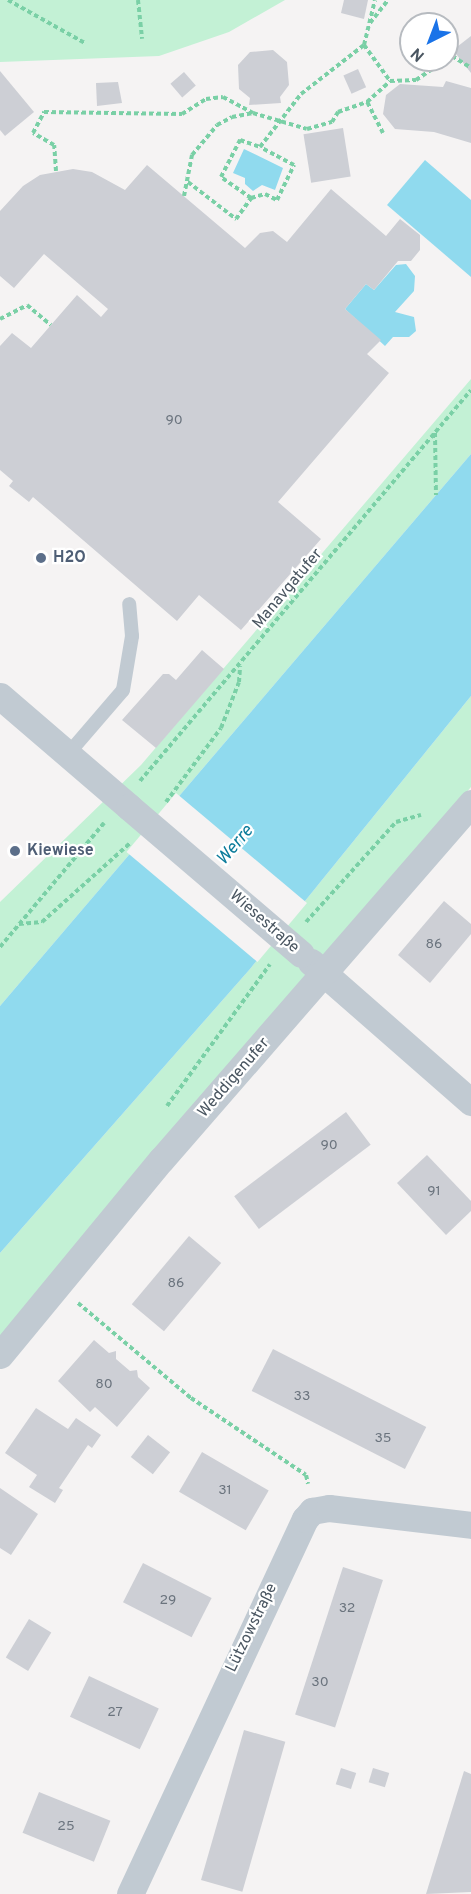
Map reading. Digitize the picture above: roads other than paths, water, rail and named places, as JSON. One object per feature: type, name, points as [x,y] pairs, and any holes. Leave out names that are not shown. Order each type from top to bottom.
[{"type":"street","name":"Wiesestraße","points":[[0,696],[471,1102]]},
{"type":"street","name":"Weddigenufer","points":[[0,1355],[56,1284],[471,803]]},
{"type":"street","name":"Lützowstraße","points":[[130,1894],[227,1680],[304,1519],[312,1511],[329,1508],[471,1525]]},
{"type":"lane","points":[[68,754],[123,690],[132,636],[129,604]]},
{"type":"water","points":[[244,149],[283,168],[275,190],[262,185],[253,191],[245,184],[245,178],[233,173]]},
{"type":"water","points":[[425,160],[471,200],[471,277],[387,205]]},
{"type":"water","points":[[406,264],[415,276],[414,291],[395,312],[414,317],[416,331],[409,337],[393,337],[385,346],[345,309],[366,284],[374,290],[396,265]]},
{"type":"water","name":"Werre","points":[[471,454],[471,696],[250,969],[0,1253],[0,1006]]},
{"type":"place","name":"H2O","points":[[41,558]]},
{"type":"place","name":"Kiewiese","points":[[15,851]]}]
